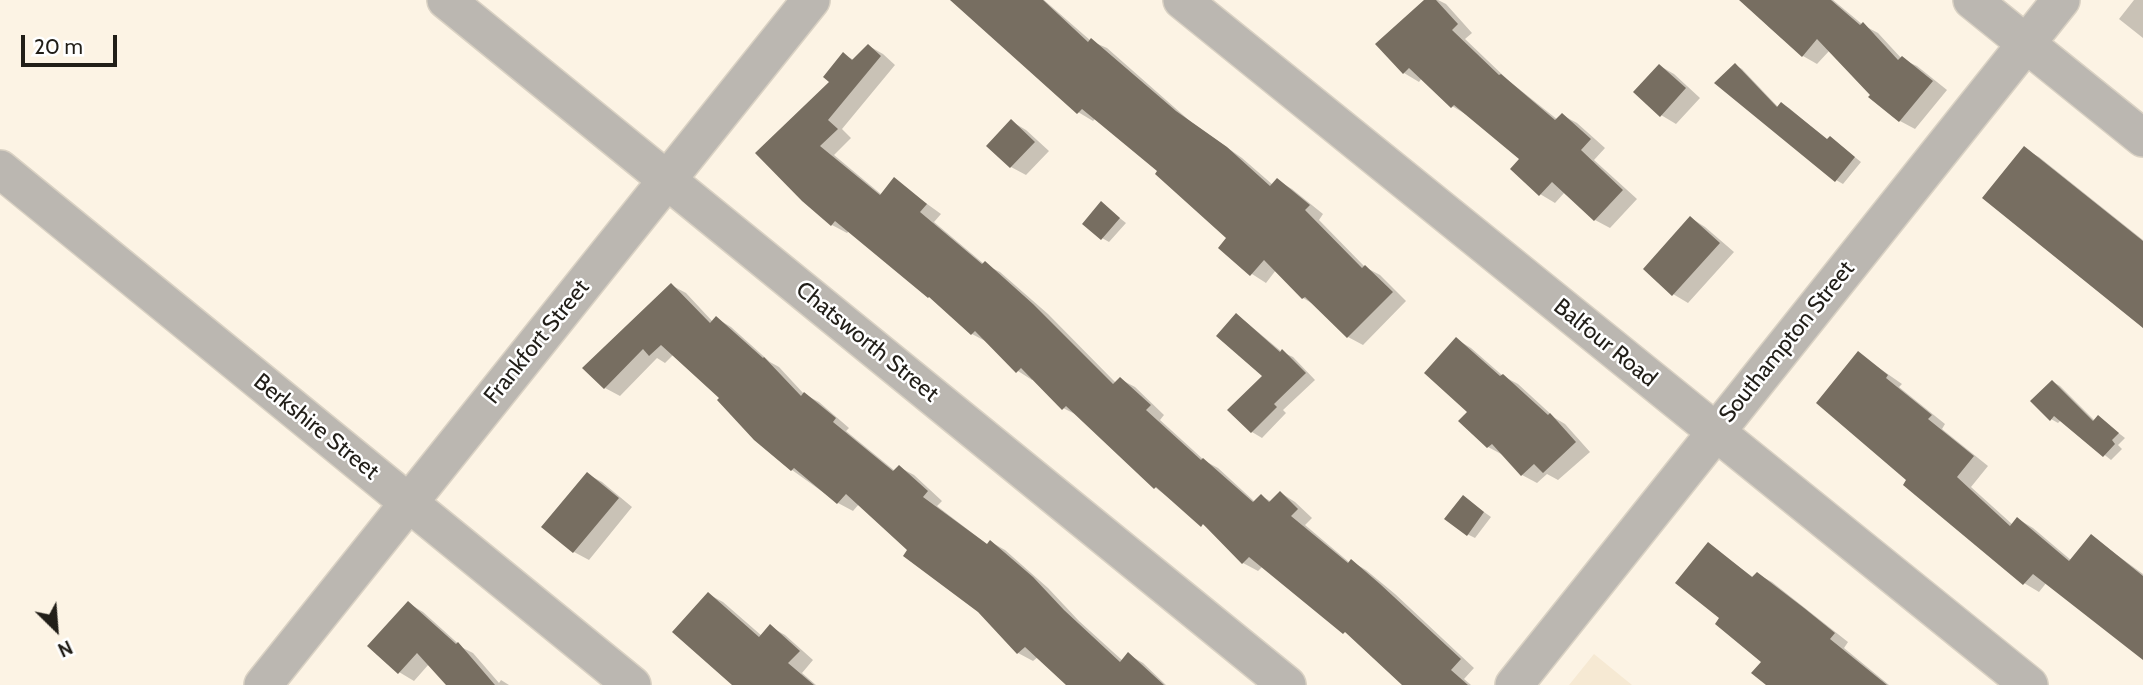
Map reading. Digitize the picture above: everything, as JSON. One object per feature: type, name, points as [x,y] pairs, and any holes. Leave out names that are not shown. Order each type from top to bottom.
[{"type":"street","name":"Chatsworth Street","points":[[446,0],[1287,685]]},
{"type":"street","name":"Frankfort Street","points":[[263,685],[811,0]]},
{"type":"street","name":"Balfour Road","points":[[1182,0],[2029,685]]},
{"type":"street","points":[[1972,0],[2143,138]]},
{"type":"street","name":"Southampton Street","points":[[1514,685],[2061,0]]},
{"type":"street","name":"Berkshire Street","points":[[0,169],[632,685]]},
{"type":"shaded area","points":[[1594,654],[1632,685],[1569,685]]},
{"type":"building","points":[[950,0],[1043,0],[1088,42],[1091,38],[1176,111],[1227,147],[1270,186],[1277,178],[1310,205],[1305,210],[1362,268],[1365,265],[1393,292],[1347,338],[1305,297],[1302,299],[1264,260],[1250,276],[1218,248],[1226,238],[1155,174],[1157,171],[1082,109],[1077,114]]},
{"type":"building","points":[[1424,0],[1436,0],[1458,24],[1452,30],[1499,75],[1555,120],[1562,113],[1591,139],[1581,150],[1623,190],[1594,221],[1552,182],[1539,196],[1510,169],[1519,159],[1454,105],[1451,108],[1409,68],[1403,74],[1375,44]]},
{"type":"building","points":[[1739,0],[1831,0],[1860,25],[1863,22],[1898,60],[1902,56],[1933,81],[1899,122],[1868,97],[1870,95],[1817,39],[1802,57]]},
{"type":"building","points":[[868,44],[881,56],[828,120],[838,129],[820,146],[880,195],[894,177],[927,204],[920,212],[982,264],[985,261],[1033,304],[1113,384],[1120,377],[1151,405],[1146,410],[1253,502],[1261,494],[1269,502],[1280,491],[1298,509],[1291,516],[1348,563],[1351,559],[1461,659],[1451,670],[1468,685],[1402,685],[1345,632],[1343,634],[1249,557],[1242,564],[1203,524],[1201,527],[1156,487],[1154,489],[1066,406],[1062,410],[1021,368],[1016,373],[975,331],[971,335],[929,297],[835,221],[831,226],[755,153],[829,82],[823,77],[843,52],[852,60]]},
{"type":"building","points":[[1735,63],[1777,107],[1781,102],[1827,139],[1830,136],[1855,157],[1835,182],[1714,83]]},
{"type":"building","points":[[1659,64],[1686,88],[1660,117],[1633,92]]},
{"type":"building","points":[[1011,119],[1035,142],[1010,168],[986,146]]},
{"type":"building","points":[[2024,146],[2143,241],[2143,328],[1982,198]]},
{"type":"building","points":[[1101,201],[1120,218],[1101,240],[1082,224]]},
{"type":"building","points":[[1690,216],[1720,243],[1672,296],[1643,269]]},
{"type":"building","points":[[671,283],[710,323],[716,316],[764,357],[801,396],[804,392],[836,418],[833,422],[893,471],[899,465],[928,491],[923,497],[987,544],[990,540],[1033,577],[1120,662],[1128,652],[1164,685],[1066,685],[1025,647],[1017,654],[978,612],[903,556],[907,550],[846,494],[837,504],[794,468],[791,471],[754,440],[717,400],[719,398],[661,345],[649,356],[643,349],[604,389],[582,368]]},
{"type":"building","points":[[1236,313],[1280,352],[1282,349],[1306,373],[1274,404],[1277,407],[1251,433],[1227,410],[1262,376],[1216,336]]},
{"type":"building","points":[[1456,337],[1500,376],[1503,374],[1548,415],[1550,413],[1576,442],[1543,473],[1534,464],[1521,476],[1492,444],[1487,448],[1458,421],[1467,412],[1424,373]]},
{"type":"building","points":[[1858,351],[1888,375],[1886,378],[1932,415],[1928,419],[1974,456],[1957,477],[2010,526],[2017,517],[2069,561],[2091,534],[2143,576],[2143,660],[2033,574],[2023,585],[1903,485],[1906,480],[1816,403]]},
{"type":"building","points":[[2052,380],[2093,421],[2098,415],[2119,433],[2112,440],[2115,444],[2103,457],[2054,416],[2050,421],[2030,401]]},
{"type":"building","points":[[587,472],[619,498],[573,553],[541,527]]},
{"type":"building","points":[[1463,495],[1484,512],[1467,536],[1444,519]]},
{"type":"building","points":[[1708,542],[1752,577],[1757,572],[1804,608],[1835,633],[1830,639],[1887,685],[1766,685],[1751,673],[1761,662],[1715,624],[1719,618],[1675,583]]},
{"type":"building","points":[[708,592],[759,637],[770,624],[800,651],[788,663],[814,685],[732,685],[672,632]]},
{"type":"building","points":[[408,601],[456,644],[458,642],[495,685],[446,685],[417,653],[398,674],[367,646]]}]
